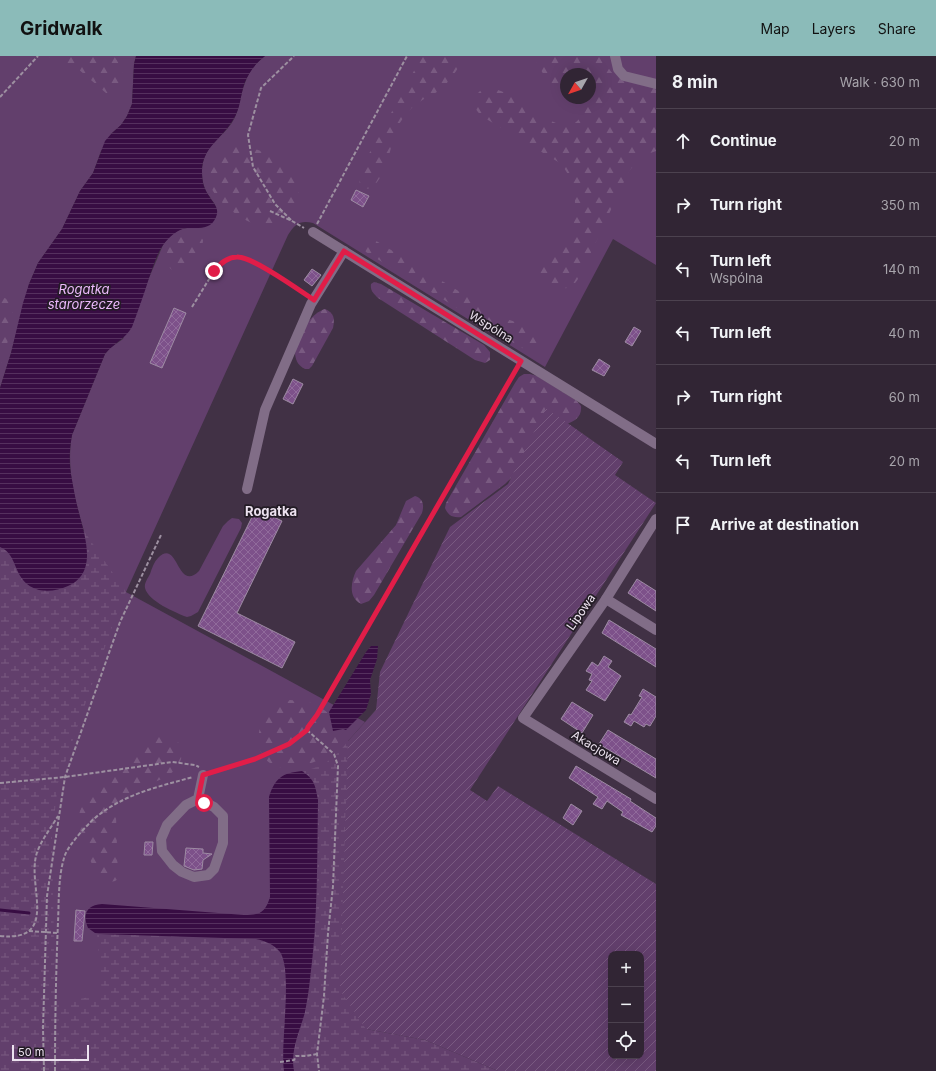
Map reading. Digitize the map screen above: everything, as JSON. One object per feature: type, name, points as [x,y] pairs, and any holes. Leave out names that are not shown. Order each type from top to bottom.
[{"type":"street","points":[[615,56],[618,69],[624,76],[656,84]]},
{"type":"street","name":"Wspólna","points":[[313,232],[521,361],[542,372],[656,444]]},
{"type":"street","points":[[247,489],[266,410],[314,300],[344,251]]},
{"type":"street","name":"Lipowa","points":[[523,718],[606,599],[656,519]]},
{"type":"street","points":[[606,599],[656,630]]},
{"type":"street","name":"Akacjowa","points":[[523,718],[656,799]]},
{"type":"street","points":[[198,799],[214,807],[224,816],[223,842],[214,869],[208,875],[194,877],[182,872],[173,865],[162,851],[161,839],[167,825],[186,805],[198,799],[206,771]]},
{"type":"path","points":[[0,97],[38,56]]},
{"type":"path","points":[[292,221],[275,204],[253,167],[248,136],[261,88],[294,56]]},
{"type":"path","points":[[270,211],[313,232],[407,56]]},
{"type":"path","points":[[192,307],[214,271],[225,260],[237,256],[257,263],[314,300]]},
{"type":"path","points":[[55,1071],[60,880],[65,855],[77,838],[100,814],[126,798],[206,771],[255,759],[289,744],[307,730],[521,361]]},
{"type":"path","points":[[44,1071],[43,1028],[47,896],[65,777],[120,622],[161,535]]},
{"type":"path","points":[[307,730],[334,754],[338,766],[333,886],[324,996],[317,1054],[319,1071]]},
{"type":"path","points":[[0,783],[65,777],[172,762],[195,765],[206,771]]},
{"type":"path","points":[[0,936],[19,936],[28,931],[35,923],[37,904],[34,871],[36,856],[45,837],[59,815]]},
{"type":"path","points":[[28,931],[58,933]]},
{"type":"path","points":[[280,1062],[294,1060],[296,1056],[317,1054]]},
{"type":"green space","points":[[0,56],[136,56],[134,64],[132,104],[127,116],[121,125],[112,133],[101,151],[93,173],[80,191],[62,229],[38,263],[29,284],[0,388]]},
{"type":"green space","points":[[46,56],[114,56],[120,65],[123,75],[122,83],[118,90],[111,93],[106,93],[77,68]]},
{"type":"green space","points":[[265,56],[656,56],[656,265],[613,239],[545,367],[313,223],[305,222],[298,224],[288,235],[126,592],[365,722],[348,741],[366,1029],[498,1071],[0,1071],[0,547],[84,531],[72,484],[70,447],[72,435],[105,354],[110,348],[123,339],[163,245],[176,231],[184,228],[203,227],[212,222],[216,217],[216,206],[206,191],[203,182],[203,162],[213,143],[233,121],[246,79],[253,68]]},
{"type":"green space","points":[[422,56],[466,56],[442,88],[420,102],[405,115],[397,128],[386,164],[378,181],[372,187],[365,189],[360,184],[358,174]]},
{"type":"green space","points":[[534,56],[604,56],[611,72],[623,81],[639,85],[656,86],[656,151],[642,156],[629,171],[581,274],[576,282],[568,288],[558,288],[548,285],[541,278],[539,273],[539,268],[544,262],[557,255],[564,249],[573,228],[575,217],[574,193],[567,172],[560,163],[483,117],[476,109],[474,104],[475,99],[481,90],[491,88],[516,98],[554,122],[562,125],[568,125],[573,124],[580,117],[581,108],[579,104],[596,104],[596,68],[560,68],[560,90],[546,78]]},
{"type":"green space","points":[[245,146],[266,153],[280,161],[289,170],[296,181],[299,193],[297,205],[290,217],[279,225],[267,227],[252,223],[237,215],[217,197],[213,191],[210,172],[216,160],[230,148]]},
{"type":"green space","points":[[192,233],[200,236],[203,240],[201,248],[183,268],[176,271],[170,268],[167,262],[167,254],[170,245],[179,238]]},
{"type":"green space","points":[[368,237],[493,312],[538,331],[542,335],[543,341],[541,347],[532,350],[522,348],[366,252],[362,247],[361,242],[364,238]]},
{"type":"green space","points":[[374,282],[381,284],[484,345],[490,352],[490,360],[485,363],[475,360],[378,298],[371,290],[371,284]]},
{"type":"green space","points":[[0,297],[11,302],[13,307],[13,315],[10,334],[0,367]]},
{"type":"green space","points":[[325,309],[333,316],[333,328],[312,366],[309,369],[305,369],[298,363],[295,356],[299,337],[310,319]]},
{"type":"green space","points":[[524,374],[537,376],[577,401],[581,406],[579,416],[575,420],[565,425],[505,484],[461,517],[451,516],[445,508],[446,503],[515,383],[519,377]]},
{"type":"green space","points":[[546,408],[623,462],[615,475],[656,503],[470,790],[487,801],[498,786],[656,884],[656,1071],[498,1071],[425,1040],[366,1029],[340,990],[348,741],[376,710],[380,672],[450,527],[508,484]]},
{"type":"green space","points":[[415,496],[418,497],[423,503],[422,513],[374,595],[369,601],[361,604],[352,593],[352,584],[356,571],[396,525],[406,501]]},
{"type":"green space","points":[[232,518],[239,519],[242,523],[241,528],[198,612],[187,617],[176,613],[157,602],[147,593],[145,584],[154,563],[158,558],[165,553],[170,554],[186,575],[192,576],[199,571],[223,526]]},
{"type":"green space","points":[[84,531],[126,592],[114,621],[58,783],[52,837],[55,1003],[102,995],[97,933],[262,940],[275,947],[280,953],[285,967],[293,1053],[305,1012],[310,982],[315,937],[317,891],[318,800],[314,783],[310,777],[302,771],[316,767],[328,761],[338,753],[348,741],[340,990],[366,1029],[425,1040],[498,1071],[0,1071],[0,547],[10,555],[18,573],[81,577],[84,571],[87,555]]},
{"type":"green space","points":[[290,700],[303,701],[320,707],[334,718],[340,732],[339,739],[335,747],[322,759],[300,766],[281,768],[270,763],[264,757],[258,740],[259,731],[262,723],[273,708]]},
{"type":"green space","points":[[164,735],[177,741],[182,751],[181,759],[172,773],[164,778],[132,791],[122,800],[116,816],[118,879],[113,882],[106,881],[95,869],[86,849],[80,828],[80,811],[86,800],[116,771],[139,745],[156,736]]},
{"type":"water","name":"Rogatka starorzecze","points":[[136,56],[265,56],[256,65],[245,82],[236,115],[228,127],[208,150],[205,157],[202,176],[207,193],[217,208],[217,214],[214,221],[208,226],[200,228],[182,229],[173,234],[165,242],[155,262],[132,327],[126,335],[105,354],[72,435],[70,452],[70,469],[86,543],[86,564],[83,572],[77,580],[68,586],[58,590],[43,591],[30,586],[24,581],[11,556],[0,547],[0,388],[11,353],[23,303],[38,263],[62,229],[80,191],[93,173],[105,141],[121,125],[132,104],[134,64]]},
{"type":"water","points":[[371,646],[378,646],[377,659],[370,680],[371,694],[366,710],[346,730],[343,729],[333,731],[329,712]]},
{"type":"water","points":[[302,771],[310,777],[314,783],[318,800],[317,890],[313,957],[305,1012],[294,1048],[294,1071],[284,1071],[283,1059],[286,975],[284,961],[280,952],[275,947],[256,939],[99,934],[88,928],[86,923],[86,915],[89,908],[102,904],[244,915],[258,914],[264,910],[270,897],[269,797],[274,785],[280,778],[289,773]]},
{"type":"building","points":[[356,190],[369,196],[363,207],[351,200]]},
{"type":"building","points":[[312,269],[321,275],[312,286],[304,280]]},
{"type":"building","points":[[174,308],[186,313],[162,368],[150,363]]},
{"type":"building","points":[[634,327],[641,331],[632,346],[625,342]]},
{"type":"building","points":[[599,359],[610,366],[604,376],[592,370]]},
{"type":"building","points":[[293,379],[303,384],[293,404],[283,399]]},
{"type":"building","points":[[249,505],[282,521],[237,613],[295,642],[282,668],[198,626],[252,517],[245,514]]},
{"type":"building","points":[[637,579],[656,591],[656,611],[628,593]]},
{"type":"building","points":[[609,620],[656,649],[656,667],[602,633]]},
{"type":"building","points":[[604,656],[612,661],[608,667],[621,676],[605,701],[586,690],[592,681],[589,680],[592,674],[586,671],[592,662],[598,666]]},
{"type":"building","points":[[643,689],[656,697],[656,716],[650,726],[646,724],[644,727],[634,721],[631,726],[624,722],[629,714],[631,715],[642,697],[639,696]]},
{"type":"building","points":[[572,702],[593,715],[582,733],[561,719]]},
{"type":"building","points":[[608,730],[656,759],[656,778],[599,744]]},
{"type":"building","points":[[576,766],[631,799],[630,801],[656,818],[656,826],[652,832],[621,815],[623,812],[607,801],[602,809],[593,804],[598,797],[569,778]]},
{"type":"building","points":[[571,804],[582,811],[573,825],[563,818]]},
{"type":"building","points":[[145,842],[153,842],[152,855],[144,855]]},
{"type":"building","points":[[186,848],[203,849],[203,853],[212,854],[203,860],[202,869],[194,870],[184,866]]},
{"type":"building","points":[[76,910],[85,911],[82,941],[74,941]]},
{"type":"waterway","points":[[0,910],[29,913]]},
{"type":"district","name":"Rogatka","points":[[271,511]]},
{"type":"route","points":[[204,803],[198,799],[203,775],[255,759],[289,744],[307,730],[521,361],[344,251],[314,300],[257,263],[237,256],[225,260],[214,271]]}]
